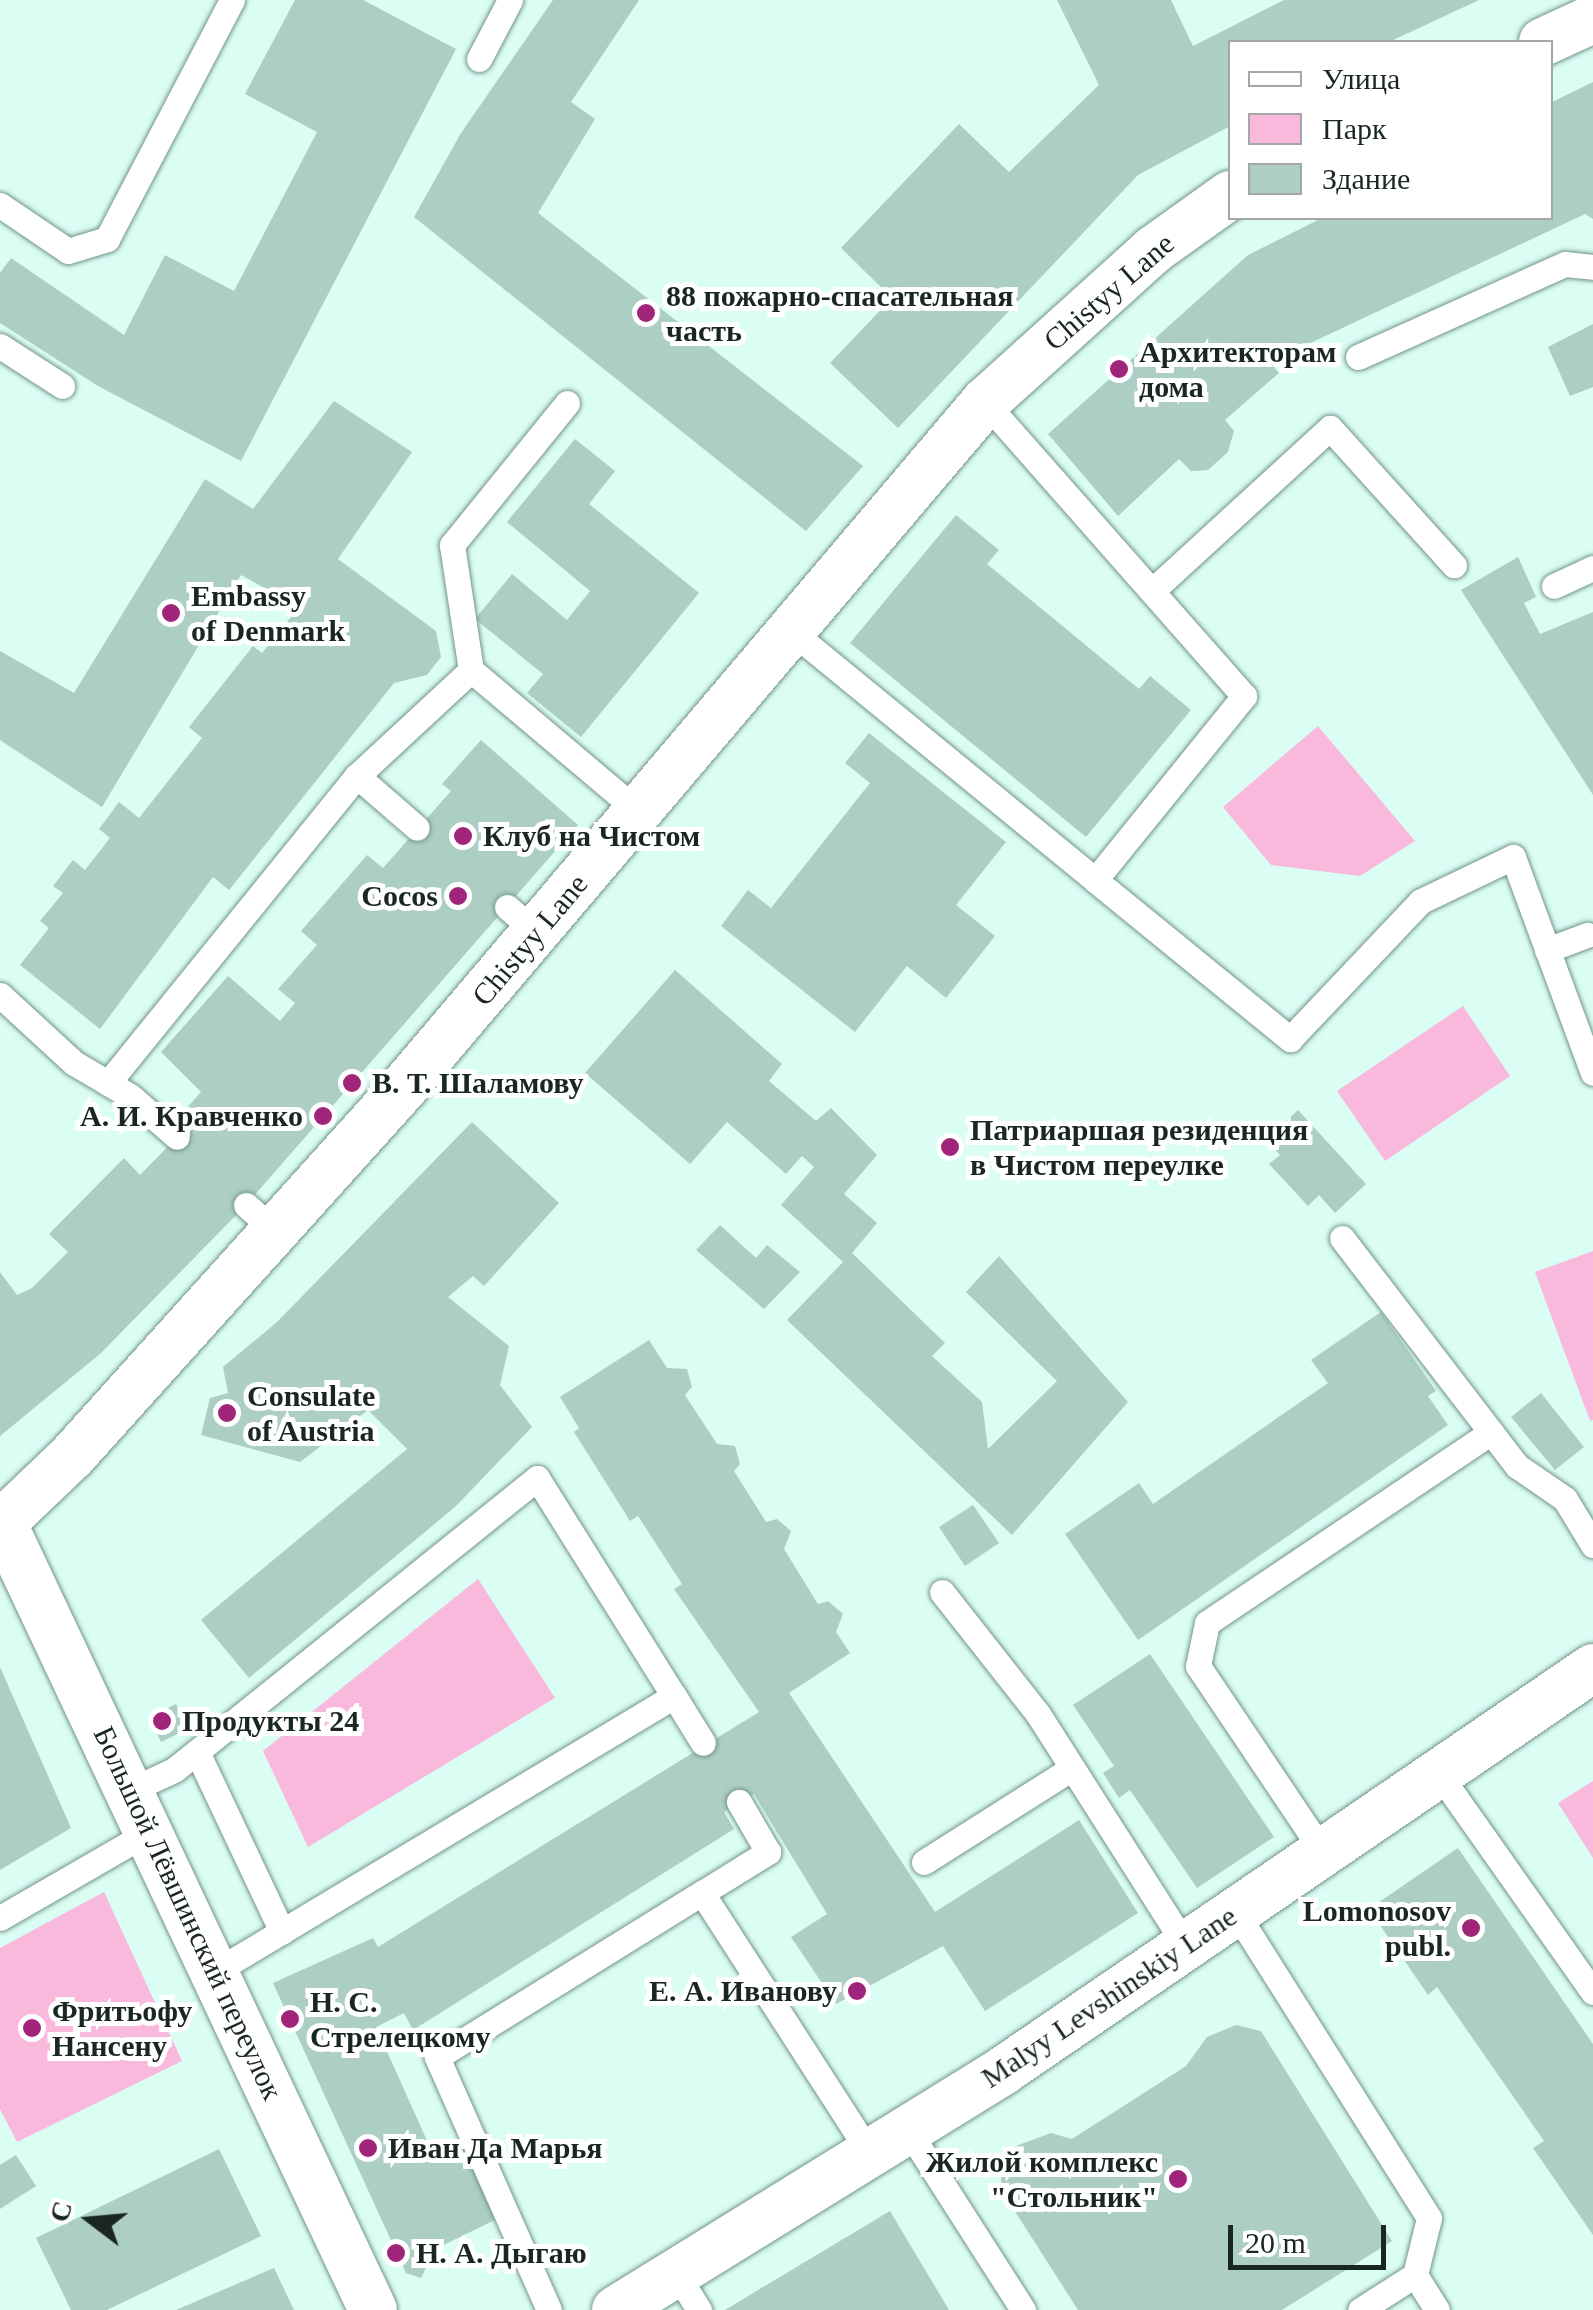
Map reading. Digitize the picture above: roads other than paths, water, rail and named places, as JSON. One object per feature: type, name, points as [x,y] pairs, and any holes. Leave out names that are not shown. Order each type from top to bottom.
[{"type":"street","points":[[1547,40],[1593,18]]},
{"type":"street","name":"Chistyy Lane","points":[[1,1520],[73,1455],[260,1218],[522,919],[638,812],[985,402],[1141,260],[1228,196]]},
{"type":"street","name":"Большой Лёвшинский переулок","points":[[1,1520],[373,2310]]},
{"type":"street","name":"Malyy Levshinskiy Lane","points":[[616,2310],[687,2292],[889,2142],[1186,1946],[1593,1668]]},
{"type":"lane","points":[[0,205],[68,251],[107,239],[232,0]]},
{"type":"lane","points":[[479,59],[510,0]]},
{"type":"lane","points":[[1358,357],[1565,264],[1593,267]]},
{"type":"lane","points":[[0,346],[62,386]]},
{"type":"lane","points":[[985,402],[1244,696],[1096,880]]},
{"type":"lane","points":[[567,403],[452,545],[472,670],[638,812]]},
{"type":"lane","points":[[1153,590],[1330,428],[1454,564]]},
{"type":"lane","points":[[1554,586],[1593,568]]},
{"type":"lane","points":[[791,631],[1290,1039],[1421,901],[1513,857],[1593,1073]]},
{"type":"lane","points":[[108,1083],[357,776],[472,670]]},
{"type":"lane","points":[[357,776],[417,828]]},
{"type":"lane","points":[[1547,950],[1587,936]]},
{"type":"lane","points":[[0,994],[74,1063],[108,1083],[177,1137]]},
{"type":"lane","points":[[1342,1238],[1518,1466],[1565,1498],[1593,1545]]},
{"type":"lane","points":[[1323,1852],[1198,1666],[1207,1623],[1491,1432]]},
{"type":"lane","points":[[0,1918],[140,1811],[197,1752],[536,1478],[703,1743]]},
{"type":"lane","points":[[942,1592],[1072,1768],[1186,1946]]},
{"type":"lane","points":[[216,1972],[674,1696]]},
{"type":"lane","points":[[197,1752],[282,1932]]},
{"type":"lane","points":[[924,1862],[1072,1768]]},
{"type":"lane","points":[[1439,1774],[1593,1992]]},
{"type":"lane","points":[[549,2310],[438,2057],[768,1852],[740,1802]]},
{"type":"lane","points":[[702,1894],[889,2142],[1023,2310]]},
{"type":"lane","points":[[1235,1911],[1429,2218],[1416,2275],[1437,2310]]},
{"type":"lane","points":[[1360,2310],[1416,2275]]},
{"type":"place","name":"88 пожарно-спасательная часть","points":[[646,313]]},
{"type":"place","name":"Архитекторам дома","points":[[1119,369]]},
{"type":"place","name":"Embassy of Denmark","points":[[171,613]]},
{"type":"place","name":"Клуб на Чистом","points":[[463,836]]},
{"type":"place","name":"Cocos","points":[[458,896]]},
{"type":"place","name":"В. Т. Шаламову","points":[[352,1083]]},
{"type":"place","name":"А. И. Кравченко","points":[[323,1116]]},
{"type":"place","name":"Патриаршая резиденция в Чистом переулке","points":[[950,1147]]},
{"type":"place","name":"Consulate of Austria","points":[[227,1413]]},
{"type":"place","name":"Продукты 24","points":[[162,1721]]},
{"type":"place","name":"Lomonosov publ.","points":[[1471,1928]]},
{"type":"place","name":"Е. А. Иванову","points":[[857,1991]]},
{"type":"place","name":"Н. С. Стрелецкому","points":[[290,2019]]},
{"type":"place","name":"Фритьофу Нансену","points":[[32,2028]]},
{"type":"place","name":"Иван Да Марья","points":[[368,2148]]},
{"type":"place","name":"Жилой комплекс \"Стольник\"","points":[[1178,2179]]},
{"type":"place","name":"Н. А. Дыгаю","points":[[396,2253]]}]
